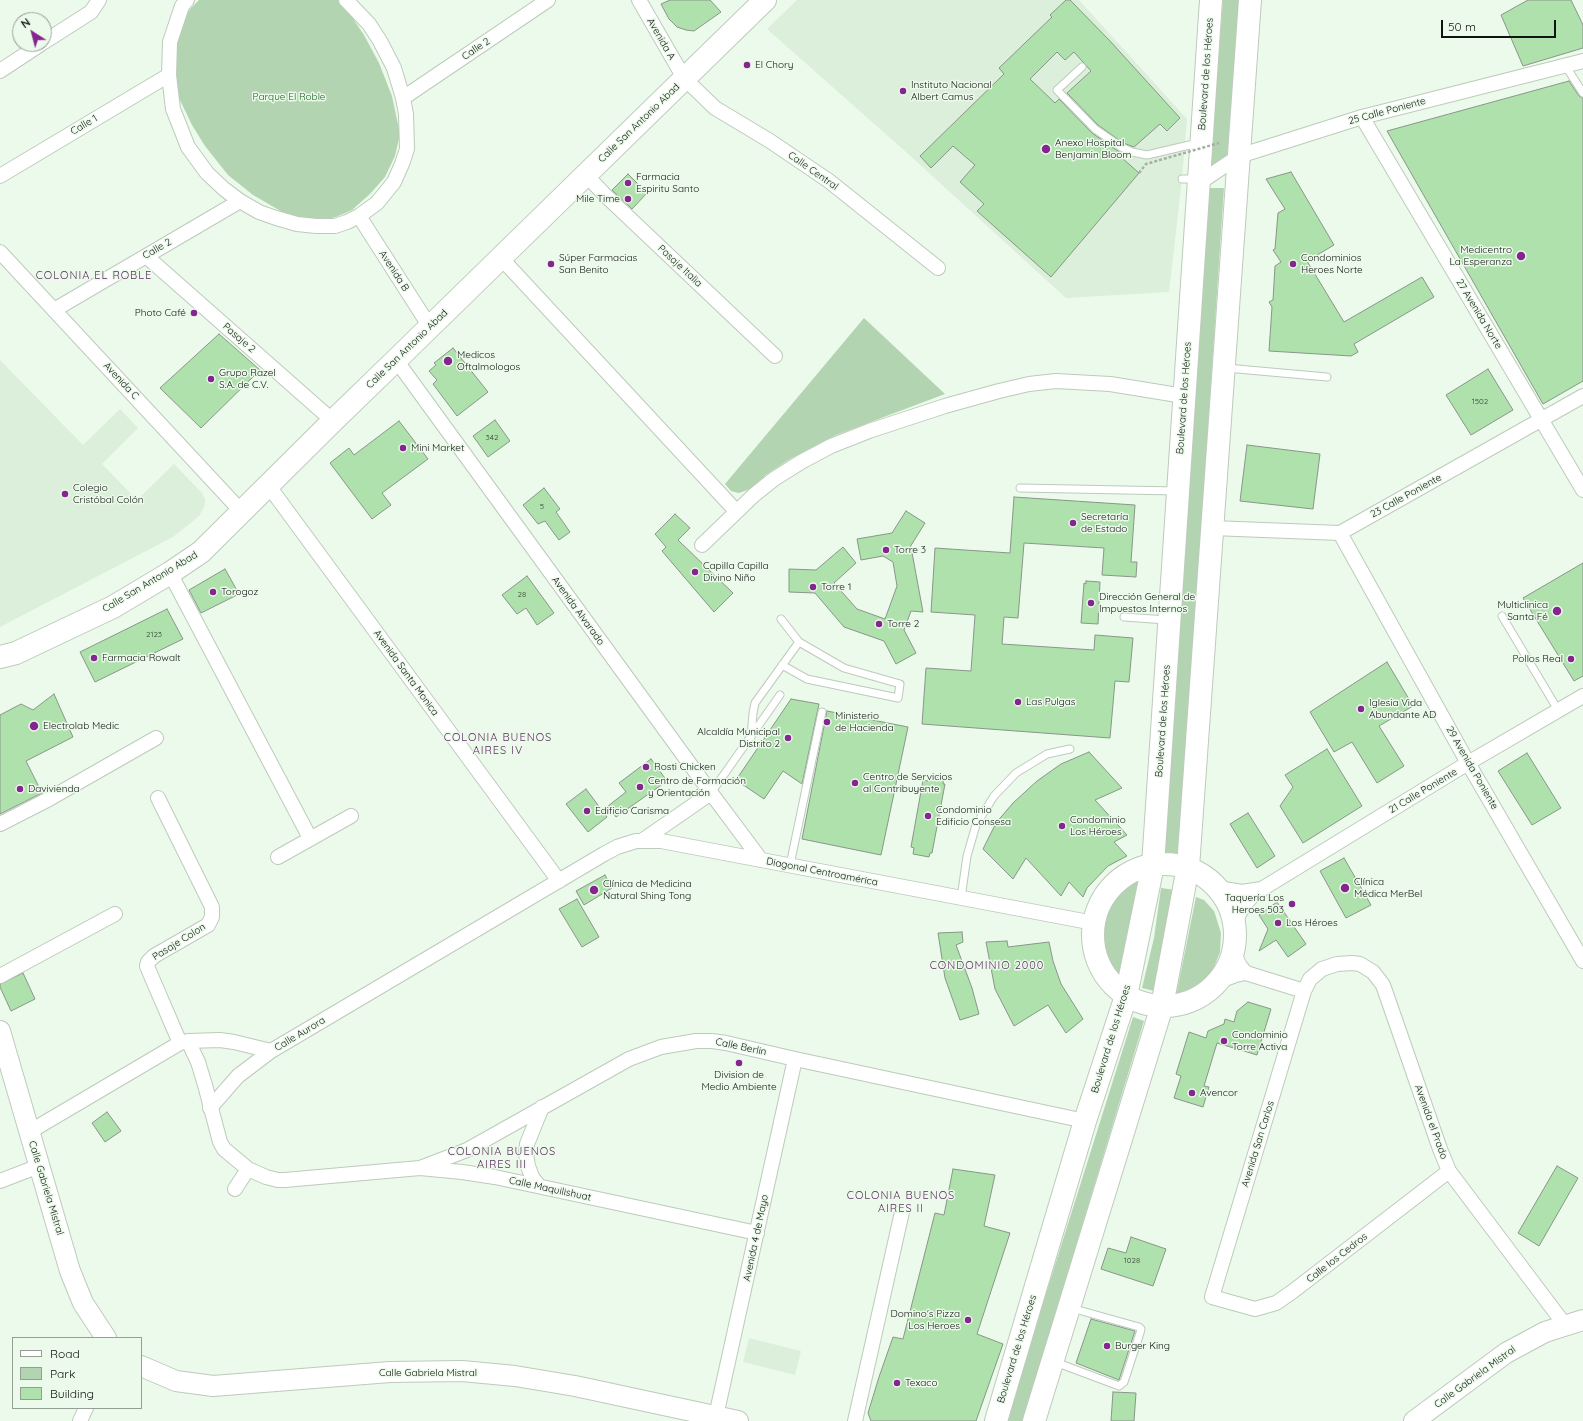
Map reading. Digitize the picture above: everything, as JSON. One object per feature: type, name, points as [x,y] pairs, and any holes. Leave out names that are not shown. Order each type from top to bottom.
[{"type":"main road","name":"Calle San Antonio Abad","points":[[5,658],[113,607],[170,573],[201,552],[241,511],[765,0]]},
{"type":"main road","name":"Boulevard de los Héroes","points":[[996,1421],[1085,1120],[1126,996],[1153,864],[1184,396],[1193,180],[1210,143],[1211,0]]},
{"type":"main road","points":[[1034,1421],[1162,1006],[1188,867],[1250,0]]},
{"type":"main road","points":[[1153,864],[1171,864],[1188,867],[1199,872],[1218,888],[1226,899],[1232,912],[1235,925],[1234,948],[1228,966],[1217,982],[1201,995],[1184,1004],[1162,1006],[1143,1002],[1126,996],[1114,987],[1102,974],[1095,957],[1092,940],[1094,923],[1101,902],[1114,884],[1132,871],[1153,864]]},
{"type":"street","points":[[52,37],[91,12],[99,0]]},
{"type":"street","points":[[187,0],[182,6],[170,42],[168,75],[173,109],[188,147],[207,173],[224,189],[240,201],[259,212],[276,218],[303,224],[335,226],[359,216],[377,202],[394,182],[407,148],[407,130],[403,98],[394,68],[369,24],[346,0]]},
{"type":"street","name":"Calle 2","points":[[403,98],[548,0]]},
{"type":"street","name":"Avenida A","points":[[638,0],[684,78]]},
{"type":"street","points":[[0,71],[29,52]]},
{"type":"street","name":"25 Calle Poniente","points":[[1193,180],[1238,156],[1362,117],[1583,61]]},
{"type":"street","name":"Calle 1","points":[[0,176],[168,75]]},
{"type":"street","name":"Calle Central","points":[[684,78],[715,108],[770,141],[829,181],[938,268]]},
{"type":"street","name":"27 Avenida Norte","points":[[1362,117],[1583,490]]},
{"type":"street","name":"Pasaje Italia","points":[[586,175],[606,196],[775,356]]},
{"type":"street","name":"Calle 2","points":[[54,310],[240,201]]},
{"type":"street","name":"Avenida B","points":[[359,216],[430,327]]},
{"type":"street","name":"Avenida C","points":[[0,252],[241,511]]},
{"type":"street","name":"Pasaje 2","points":[[146,256],[333,421]]},
{"type":"street","points":[[501,258],[736,511]]},
{"type":"street","name":"Avenida Alvarado","points":[[396,360],[711,794],[761,860]]},
{"type":"street","points":[[702,544],[754,494],[801,462],[831,446],[870,431],[999,391],[1029,384],[1056,381],[1110,384],[1184,396]]},
{"type":"street","name":"23 Calle Poniente","points":[[1340,533],[1583,396]]},
{"type":"street","name":"Avenida Santa Monica","points":[[268,485],[559,881]]},
{"type":"street","points":[[1212,528],[1340,533]]},
{"type":"street","name":"29 Avenida Poniente","points":[[1340,533],[1468,763],[1583,961]]},
{"type":"street","points":[[170,573],[310,838]]},
{"type":"street","name":"21 Calle Poniente","points":[[1235,925],[1239,914],[1254,894],[1468,763],[1583,696]]},
{"type":"street","points":[[0,824],[49,799],[156,738]]},
{"type":"street","points":[[643,840],[711,794]]},
{"type":"street","name":"Pasaje Colon","points":[[158,798],[212,906],[212,917],[208,925],[154,956],[148,962],[148,969],[184,1042]]},
{"type":"street","points":[[278,856],[351,816]]},
{"type":"street","name":"Diagonal Centroamérica","points":[[559,881],[617,848],[643,840],[661,841],[1094,923]]},
{"type":"street","name":"Calle Aurora","points":[[29,1132],[184,1042],[220,1040],[271,1051],[559,881]]},
{"type":"street","name":"21 Calle Poniente","points":[[1218,888],[1242,892],[1254,891],[1265,887]]},
{"type":"street","points":[[0,976],[115,914]]},
{"type":"street","points":[[1234,948],[1236,958],[1246,973]]},
{"type":"street","name":"Avenida el Prado","points":[[1304,991],[1310,979],[1322,969],[1341,964],[1360,964],[1373,972],[1378,978],[1386,993],[1449,1171],[1574,1322]]},
{"type":"street","points":[[1217,982],[1231,976],[1246,973],[1304,991]]},
{"type":"street","name":"Avenida San Carlos","points":[[1212,1297],[1304,991]]},
{"type":"street","name":"Calle Gabriela Mistral","points":[[0,1031],[70,1271],[83,1303],[105,1337]]},
{"type":"street","name":"Calle Berlin","points":[[420,1168],[467,1150],[629,1058],[644,1052],[680,1043],[712,1041],[1085,1120]]},
{"type":"street","name":"Calle Maquilishuat","points":[[184,1042],[198,1062],[218,1135],[224,1149],[248,1169],[266,1177],[278,1180],[420,1168],[462,1172],[539,1186],[757,1233]]},
{"type":"street","points":[[210,1108],[238,1076],[271,1051]]},
{"type":"street","name":"Avenida 4 de Mayo","points":[[716,1416],[795,1059]]},
{"type":"street","points":[[539,1186],[532,1177],[526,1154],[527,1144],[542,1108]]},
{"type":"street","points":[[0,1181],[39,1166]]},
{"type":"street","points":[[235,1189],[248,1169]]},
{"type":"street","name":"Calle los Cedros","points":[[1212,1297],[1255,1309],[1276,1303],[1449,1171]]},
{"type":"street","points":[[855,1421],[902,1212]]},
{"type":"street","name":"Calle Gabriela Mistral","points":[[1414,1421],[1506,1353],[1545,1332],[1574,1322]]},
{"type":"street","name":"Calle Gabriela Mistral","points":[[142,1366],[176,1381],[213,1386],[390,1372],[462,1371],[515,1376],[567,1384],[675,1415],[716,1416],[738,1421]]},
{"type":"street","points":[[80,1421],[86,1409]]},
{"type":"lane","points":[[1565,65],[1583,93]]},
{"type":"lane","points":[[1082,67],[1056,90],[1095,129],[1121,147],[1132,152],[1146,154],[1210,143]]},
{"type":"lane","points":[[1224,368],[1327,377]]},
{"type":"lane","points":[[1020,488],[1178,492]]},
{"type":"lane","points":[[1502,616],[1558,710]]},
{"type":"lane","points":[[1124,617],[1170,620]]},
{"type":"lane","points":[[781,619],[799,642],[844,668],[900,684],[898,698],[807,679],[782,665]]},
{"type":"lane","points":[[751,737],[755,703],[799,642]]},
{"type":"lane","points":[[711,794],[780,695]]},
{"type":"lane","points":[[790,865],[822,712]]},
{"type":"lane","points":[[962,898],[967,856],[976,825],[994,796],[1016,773],[1047,754],[1070,749]]},
{"type":"lane","points":[[1053,1361],[1119,1386],[1124,1382],[1140,1333],[1141,1329],[1139,1327],[1069,1308]]},
{"type":"path","points":[[1139,173],[1146,164],[1210,143]]},
{"type":"shaded area","name":"Anexo Hospital Benjamin Bloom","points":[[797,0],[1079,0],[1187,119],[1182,179],[1169,292],[1066,298],[906,152],[767,29]]},
{"type":"shaded area","name":"Colegio Cristóbal Colón","points":[[0,360],[83,445],[120,409],[138,428],[102,464],[137,500],[174,464],[202,493],[205,503],[199,516],[173,537],[0,627]]},
{"type":"shaded area","points":[[749,1338],[801,1351],[795,1375],[743,1362]]},
{"type":"green space","name":"Parque El Roble","points":[[199,0],[339,0],[344,5],[364,35],[379,63],[392,96],[400,134],[395,156],[385,177],[370,194],[352,210],[336,217],[318,221],[284,213],[253,195],[228,175],[205,146],[192,125],[178,96],[173,50],[180,26],[190,9]]},
{"type":"green space","points":[[1223,0],[1239,0],[1227,158],[1210,170]]},
{"type":"green space","points":[[1208,188],[1224,188],[1179,858],[1165,856]]},
{"type":"green space","points":[[864,318],[945,394],[836,435],[790,459],[767,474],[750,489],[739,493],[731,491],[725,484]]},
{"type":"green space","points":[[1141,877],[1119,977],[1110,966],[1101,949],[1098,939],[1100,929],[1106,907],[1113,898],[1126,884]]},
{"type":"green space","points":[[1161,888],[1175,890],[1167,938],[1154,991],[1142,988],[1154,938]]},
{"type":"green space","points":[[1196,897],[1204,900],[1214,911],[1221,933],[1220,952],[1211,975],[1205,983],[1191,993],[1184,996],[1176,996]]},
{"type":"green space","points":[[1133,1017],[1144,1021],[1023,1421],[1006,1421]]},
{"type":"building","points":[[670,0],[710,0],[721,12],[694,31],[686,30],[677,27],[669,19],[661,4]]},
{"type":"building","name":"Anexo Hospital Benjamin Bloom","points":[[1066,0],[1070,0],[1110,41],[1180,118],[1167,131],[1160,124],[1134,147],[1123,143],[1098,125],[1067,93],[1091,71],[1074,52],[1065,60],[1057,52],[1030,79],[1055,103],[1059,99],[1092,133],[1126,155],[1122,158],[1139,173],[1051,277],[977,211],[984,204],[960,182],[975,165],[953,146],[931,168],[920,156],[1004,74],[999,68],[1052,17],[1050,15]]},
{"type":"building","points":[[1528,0],[1571,0],[1583,25],[1583,48],[1523,66],[1501,15]]},
{"type":"building","name":"Medicentro La Esperanza","points":[[1569,81],[1579,96],[1583,98],[1583,381],[1543,404],[1387,131]]},
{"type":"building","name":"Condominios Heroes Norte","points":[[1291,172],[1334,245],[1307,261],[1344,322],[1422,277],[1434,297],[1354,344],[1358,352],[1351,356],[1269,351],[1272,307],[1269,302],[1273,300],[1275,266],[1281,262],[1273,250],[1275,249],[1278,213],[1285,209],[1266,179]]},
{"type":"building","points":[[628,174],[647,193],[632,209],[612,190]]},
{"type":"building","name":"Grupo Razel S.A. de C.V.","points":[[219,334],[260,370],[201,428],[160,388]]},
{"type":"building","points":[[453,348],[488,392],[457,416],[433,384],[437,380],[429,371],[436,365],[434,363]]},
{"type":"building","points":[[1488,369],[1513,410],[1471,435],[1446,395]]},
{"type":"building","points":[[495,420],[510,441],[488,457],[473,436]]},
{"type":"building","points":[[399,421],[428,459],[382,493],[391,505],[372,519],[330,463],[349,448],[354,455]]},
{"type":"building","points":[[1247,445],[1320,454],[1313,509],[1240,501]]},
{"type":"building","points":[[544,488],[560,509],[556,512],[570,532],[559,540],[545,521],[538,524],[523,505]]},
{"type":"building","points":[[1014,497],[1135,505],[1131,562],[1137,562],[1136,577],[1102,575],[1104,548],[1024,543],[1018,618],[1004,617],[1002,644],[1094,650],[1095,635],[1133,638],[1129,682],[1115,681],[1110,738],[922,724],[926,668],[971,671],[975,615],[931,612],[935,548],[1010,553]]},
{"type":"building","points":[[906,511],[925,523],[910,547],[923,612],[911,611],[904,630],[916,653],[896,664],[884,641],[844,627],[815,593],[789,592],[789,569],[816,570],[843,547],[856,563],[834,583],[857,609],[885,619],[897,586],[893,562],[883,556],[861,560],[857,539],[892,533]]},
{"type":"building","name":"Capilla Capilla Divino Niño","points":[[675,514],[690,528],[678,540],[733,593],[714,612],[662,551],[666,547],[655,534]]},
{"type":"building","name":"Multiclinica Santa Fé","points":[[1583,563],[1583,676],[1574,681],[1523,598]]},
{"type":"building","name":"Torogoz","points":[[225,569],[239,594],[201,613],[189,590]]},
{"type":"building","points":[[527,576],[554,613],[537,625],[526,608],[517,614],[502,595]]},
{"type":"building","name":"Dirección General de Impuestos Internos","points":[[1086,581],[1100,582],[1098,624],[1081,623],[1084,583],[1086,584]]},
{"type":"building","points":[[167,609],[183,639],[95,682],[80,652]]},
{"type":"building","name":"Iglesia Vida Abundante AD","points":[[1387,662],[1413,706],[1379,726],[1404,766],[1377,783],[1352,742],[1334,752],[1310,712]]},
{"type":"building","name":"Electrolab Medic","points":[[54,694],[73,737],[26,761],[42,793],[0,814],[0,715],[21,704],[33,710]]},
{"type":"building","name":"Alcaldía Municipal Distrito 2","points":[[791,699],[819,704],[802,784],[783,771],[764,799],[736,780]]},
{"type":"building","name":"Centro de Servicios al Contribuyente","points":[[827,711],[908,727],[881,855],[802,839]]},
{"type":"building","points":[[1327,749],[1362,806],[1303,843],[1280,806],[1293,787],[1285,775]]},
{"type":"building","points":[[1089,752],[1122,788],[1095,800],[1127,835],[1114,842],[1127,856],[1108,866],[1087,888],[1083,897],[1069,882],[1061,896],[1026,858],[1013,879],[983,849],[996,823],[1013,803],[1037,781],[1061,764]]},
{"type":"building","points":[[1527,753],[1561,808],[1532,825],[1498,771]]},
{"type":"building","name":"Centro de Formación y Orientación","points":[[651,759],[667,781],[616,817],[608,806],[626,792],[619,783]]},
{"type":"building","name":"Condominio Edificio Consesa","points":[[929,776],[944,778],[943,784],[945,784],[932,853],[930,853],[929,857],[913,854],[914,848],[911,847],[923,780],[928,781]]},
{"type":"building","name":"Edificio Carisma","points":[[586,789],[607,817],[588,832],[566,804]]},
{"type":"building","points":[[1248,813],[1275,856],[1257,868],[1230,824]]},
{"type":"building","name":"Clínica Médica MerBel","points":[[1344,858],[1371,905],[1346,918],[1320,871]]},
{"type":"building","name":"Clínica de Medicina Natural Shing Tong","points":[[605,875],[612,888],[584,905],[576,891]]},
{"type":"building","points":[[577,899],[599,937],[582,947],[559,909]]},
{"type":"building","name":"Los Héroes","points":[[1277,902],[1306,944],[1288,957],[1276,940],[1259,951],[1268,929],[1259,915]]},
{"type":"building","points":[[962,932],[963,942],[956,945],[972,988],[979,1014],[960,1020],[945,978],[938,933]]},
{"type":"building","points":[[1007,941],[1008,947],[1049,942],[1053,961],[1061,984],[1083,1019],[1066,1033],[1048,1005],[1014,1026],[995,989],[986,942]]},
{"type":"building","points":[[23,973],[35,999],[11,1011],[0,984]]},
{"type":"building","name":"Condominio Torre Activa","points":[[1248,1002],[1271,1009],[1257,1055],[1217,1043],[1204,1086],[1209,1087],[1203,1107],[1174,1098],[1181,1076],[1176,1074],[1189,1032],[1206,1038],[1208,1031],[1224,1024],[1225,1019],[1234,1022],[1237,1011]]},
{"type":"building","points":[[107,1112],[121,1131],[105,1142],[92,1123]]},
{"type":"building","points":[[1557,1166],[1578,1178],[1539,1246],[1518,1233]]},
{"type":"building","points":[[953,1169],[995,1175],[984,1226],[1010,1233],[977,1334],[1003,1344],[976,1421],[871,1421],[868,1413],[879,1377],[893,1337],[903,1339],[935,1213],[944,1215]]},
{"type":"building","points":[[1131,1237],[1166,1249],[1153,1286],[1101,1269],[1108,1248],[1126,1253]]},
{"type":"building","name":"Burger King","points":[[1091,1319],[1135,1331],[1119,1380],[1076,1363]]},
{"type":"building","points":[[1113,1392],[1136,1393],[1134,1421],[1111,1421]]},
{"type":"place","name":"El Chory","points":[[747,65]]},
{"type":"place","name":"Instituto Nacional Albert Camus","points":[[903,91]]},
{"type":"place","name":"Anexo Hospital Benjamin Bloom","points":[[1046,149]]},
{"type":"place","name":"Farmacia Espiritu Santo","points":[[628,183]]},
{"type":"place","name":"Mile Time","points":[[628,199]]},
{"type":"place","name":"Medicentro La Esperanza","points":[[1521,256]]},
{"type":"place","name":"Súper Farmacias San Benito","points":[[551,264]]},
{"type":"place","name":"Condominios Heroes Norte","points":[[1293,264]]},
{"type":"place","name":"Photo Café","points":[[194,313]]},
{"type":"place","name":"Medicos Oftalmologos","points":[[448,361]]},
{"type":"place","name":"Grupo Razel S.A. de C.V.","points":[[211,379]]},
{"type":"place","name":"Mini Market","points":[[403,448]]},
{"type":"place","name":"Colegio Cristóbal Colón","points":[[65,494]]},
{"type":"place","name":"Secretaría de Estado","points":[[1073,523]]},
{"type":"place","name":"Torre 3","points":[[886,550]]},
{"type":"place","name":"Capilla Capilla Divino Niño","points":[[695,572]]},
{"type":"place","name":"Torre 1","points":[[813,587]]},
{"type":"place","name":"Torogoz","points":[[213,592]]},
{"type":"place","name":"Dirección General de Impuestos Internos","points":[[1091,603]]},
{"type":"place","name":"Multiclinica Santa Fé","points":[[1557,611]]},
{"type":"place","name":"Torre 2","points":[[879,624]]},
{"type":"place","name":"Farmacia Rowalt","points":[[94,658]]},
{"type":"place","name":"Pollos Real","points":[[1571,659]]},
{"type":"place","name":"Las Pulgas","points":[[1018,702]]},
{"type":"place","name":"Iglesia Vida Abundante AD","points":[[1361,709]]},
{"type":"place","name":"Ministerio de Hacienda","points":[[827,722]]},
{"type":"place","name":"Electrolab Medic","points":[[34,726]]},
{"type":"place","name":"Alcaldía Municipal Distrito 2","points":[[788,738]]},
{"type":"place","name":"Rosti Chicken","points":[[646,767]]},
{"type":"place","name":"Centro de Servicios al Contribuyente","points":[[855,783]]},
{"type":"place","name":"Centro de Formación y Orientación","points":[[640,787]]},
{"type":"place","name":"Davivienda","points":[[20,789]]},
{"type":"place","name":"Edificio Carisma","points":[[587,811]]},
{"type":"place","name":"Condominio Edificio Consesa","points":[[928,816]]},
{"type":"place","name":"Condominio Los Héroes","points":[[1062,826]]},
{"type":"place","name":"Clínica Médica MerBel","points":[[1345,888]]},
{"type":"place","name":"Clínica de Medicina Natural Shing Tong","points":[[594,890]]},
{"type":"place","name":"Taquería Los Heroes 503","points":[[1292,904]]},
{"type":"place","name":"Los Héroes","points":[[1278,923]]},
{"type":"place","name":"Condominio Torre Activa","points":[[1224,1041]]},
{"type":"place","name":"Division de Medio Ambiente","points":[[739,1063]]},
{"type":"place","name":"Avencor","points":[[1192,1093]]},
{"type":"place","name":"Domino's Pizza Los Heroes","points":[[968,1320]]},
{"type":"place","name":"Burger King","points":[[1107,1346]]},
{"type":"place","name":"Texaco","points":[[897,1383]]},
{"type":"district","name":"COLONIA EL ROBLE","points":[[94,276]]},
{"type":"district","name":"COLONIA BUENOS AIRES IV","points":[[498,744]]},
{"type":"district","name":"CONDOMINIO 2000","points":[[987,966]]},
{"type":"district","name":"COLONIA BUENOS AIRES III","points":[[502,1158]]},
{"type":"district","name":"COLONIA BUENOS AIRES II","points":[[901,1202]]}]
